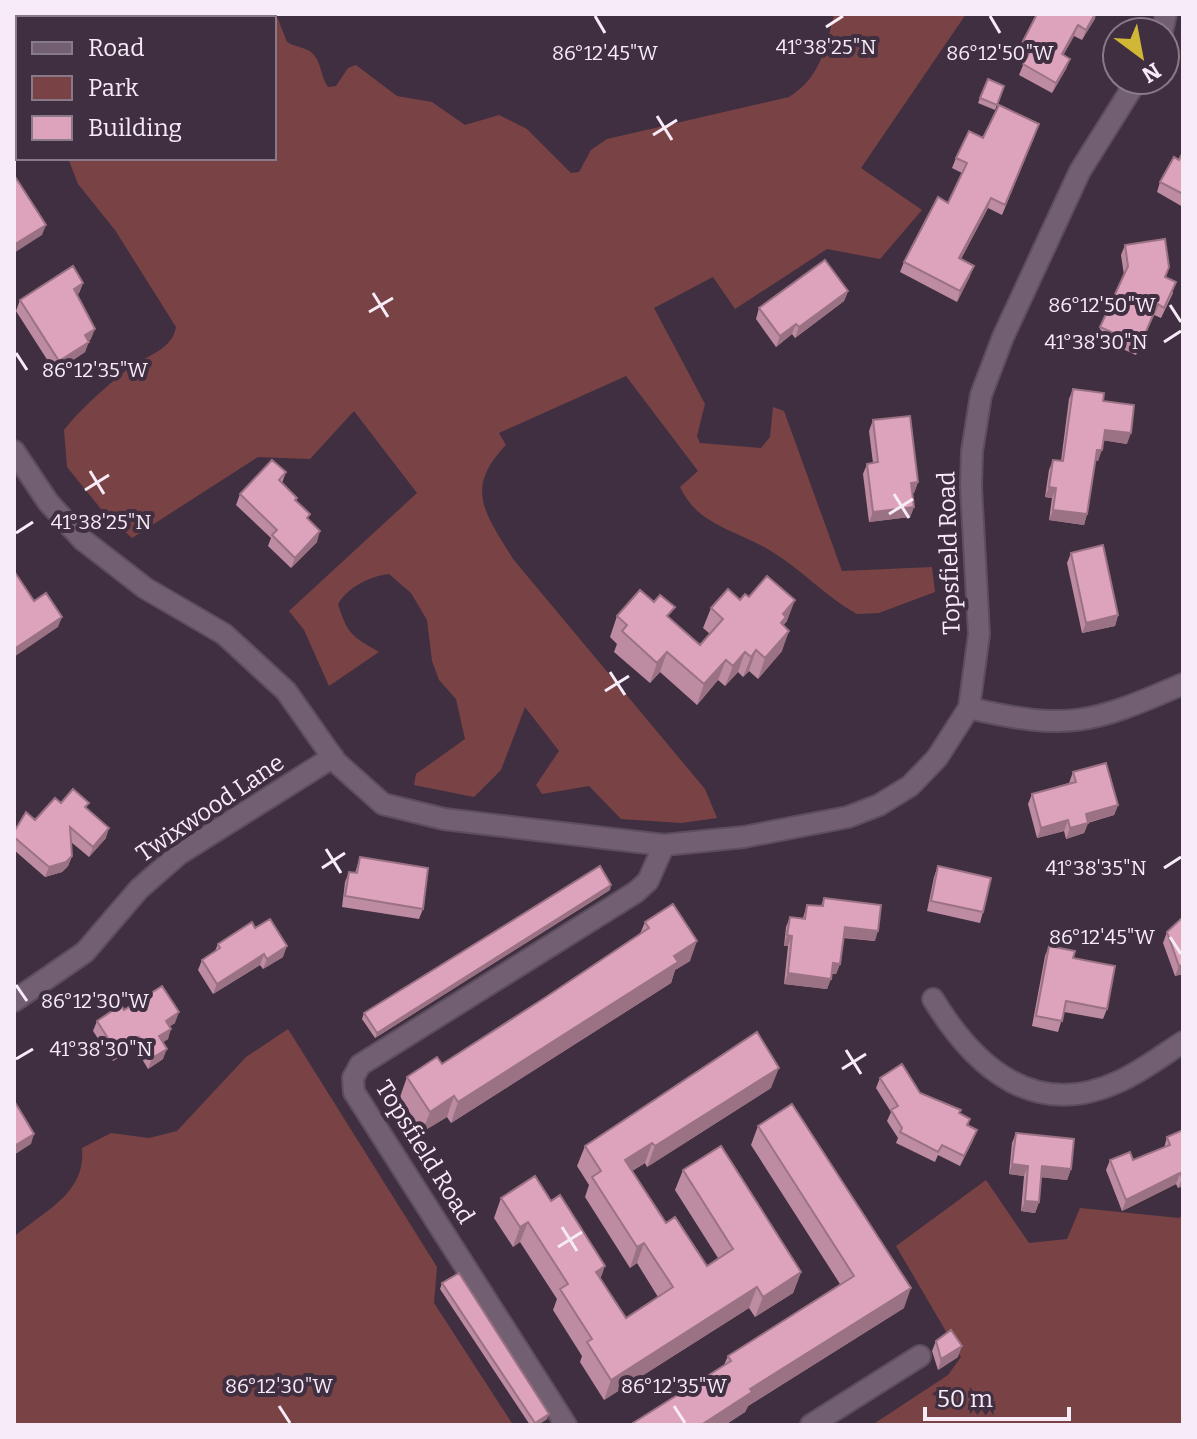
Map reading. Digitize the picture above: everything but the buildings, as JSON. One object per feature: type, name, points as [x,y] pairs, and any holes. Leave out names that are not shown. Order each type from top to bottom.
[{"type":"street","name":"Topsfield Road","points":[[14,451],[48,502],[83,540],[145,588],[200,618],[235,644],[286,691],[333,757],[366,792],[402,811],[664,845],[744,837],[816,825],[879,805],[910,786],[937,758],[969,708],[979,634],[971,487],[972,451],[981,395],[1003,337],[1080,171],[1127,96]]},
{"type":"street","points":[[969,708],[1016,719],[1066,723],[1126,709],[1183,684]]},
{"type":"street","name":"Twixwood Lane","points":[[14,1001],[85,952],[139,889],[179,854],[333,757]]},
{"type":"street","name":"Topsfield Road","points":[[566,1425],[354,1092],[353,1078],[360,1065],[636,892],[648,881],[664,845]]},
{"type":"street","points":[[933,999],[970,1052],[993,1072],[1012,1083],[1050,1093],[1073,1093],[1109,1085],[1183,1042]]},
{"type":"street","points":[[811,1425],[920,1356]]},
{"type":"green space","points":[[14,14],[274,16],[16,16],[16,48]]},
{"type":"green space","points":[[834,14],[966,14],[861,168],[922,210],[880,259],[827,249],[735,309],[713,277],[654,308],[705,404],[697,436],[700,443],[761,448],[770,437],[773,407],[784,411],[842,571],[932,567],[935,592],[879,613],[857,614],[771,551],[708,519],[688,500],[680,487],[698,471],[626,376],[499,433],[506,445],[485,475],[483,502],[513,559],[705,789],[717,818],[681,823],[621,819],[589,786],[542,794],[536,785],[559,751],[525,707],[501,770],[474,797],[414,785],[416,774],[465,739],[456,699],[439,680],[432,661],[427,620],[411,593],[389,574],[360,583],[342,598],[338,604],[348,628],[379,652],[329,686],[304,630],[289,611],[417,493],[354,411],[310,459],[258,457],[132,538],[101,509],[67,467],[64,430],[124,372],[169,342],[176,327],[115,230],[78,184],[69,160],[276,160],[276,18],[287,42],[315,56],[328,87],[336,86],[348,68],[356,65],[397,96],[432,102],[465,125],[499,115],[527,129],[571,173],[579,172],[591,150],[607,139],[789,97],[815,71]]},
{"type":"green space","points":[[288,1029],[437,1267],[434,1303],[513,1425],[14,1425],[14,1237],[51,1209],[71,1189],[82,1164],[82,1148],[111,1133],[149,1138],[177,1131],[246,1057]]},
{"type":"green space","points":[[986,1180],[1029,1243],[1067,1239],[1080,1208],[1179,1218],[1183,1215],[1183,1425],[872,1425],[948,1375],[961,1357],[896,1246]]}]
